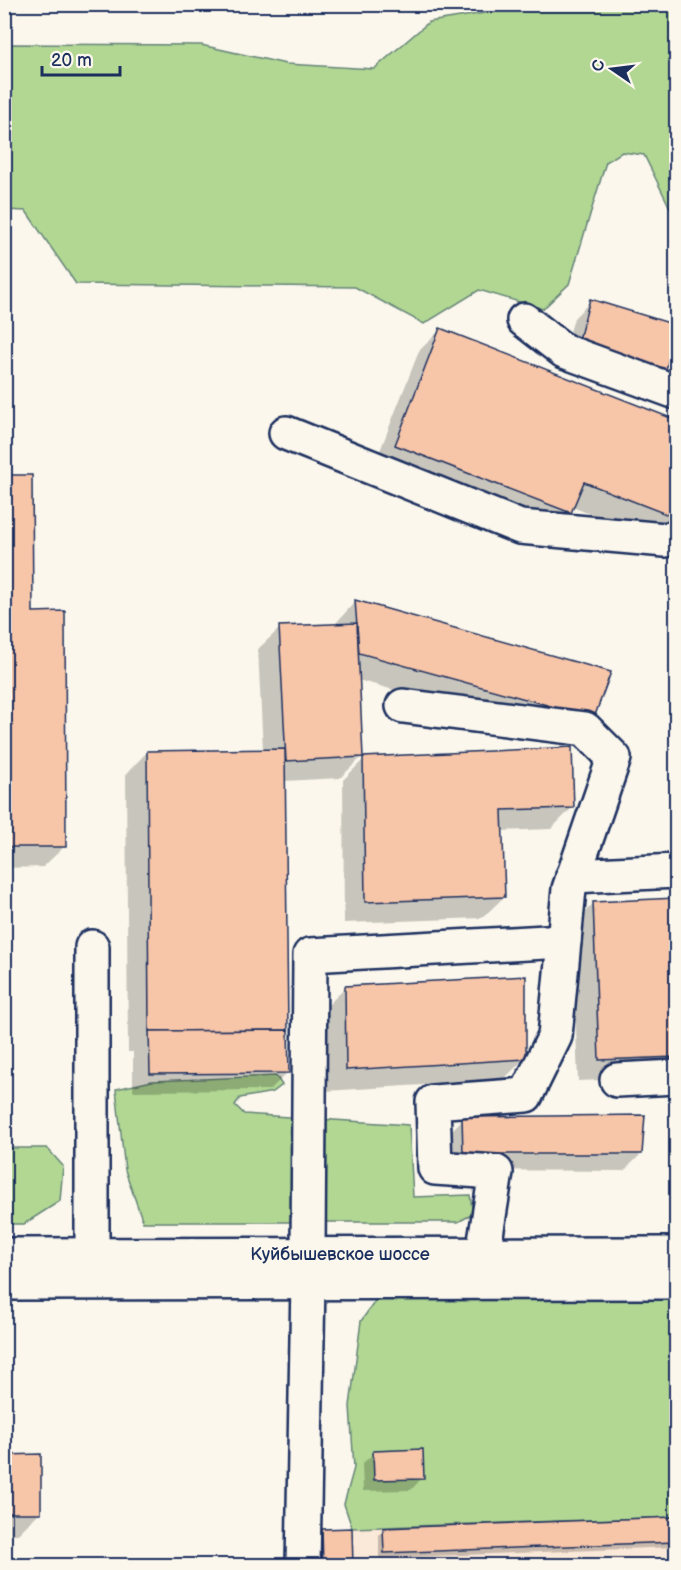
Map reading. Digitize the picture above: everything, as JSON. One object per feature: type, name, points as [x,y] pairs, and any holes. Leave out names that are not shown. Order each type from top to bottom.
[{"type":"main road","points":[[524,320],[564,351],[676,392]]},
{"type":"main road","points":[[286,433],[520,526],[665,540],[676,538]]},
{"type":"main road","points":[[403,706],[585,729],[614,758],[569,889],[555,1036],[526,1095],[433,1102],[435,1168],[496,1172],[483,1254]]},
{"type":"main road","points":[[573,876],[676,871]]},
{"type":"main road","points":[[303,1566],[310,955],[564,941]]},
{"type":"main road","points":[[92,947],[92,1255]]},
{"type":"main road","points":[[617,1080],[676,1077]]},
{"type":"main road","name":"Куйбышевское шоссе","points":[[4,1283],[308,1267],[483,1254],[676,1254]]},
{"type":"main road","name":"Куйбышевское шоссе","points":[[4,1255],[92,1255],[308,1267],[676,1282]]},
{"type":"shaded area","points":[[676,1517],[676,1565],[323,1565],[322,1529]]},
{"type":"green space","points":[[540,4],[676,5],[676,220],[644,155],[622,152],[606,162],[569,284],[543,309],[479,290],[424,324],[355,287],[76,284],[26,211],[5,210],[5,44],[201,45],[286,64],[374,69],[429,22]]},
{"type":"green space","points":[[276,1076],[282,1085],[273,1092],[240,1098],[235,1105],[244,1114],[409,1125],[413,1197],[470,1195],[473,1214],[458,1222],[143,1222],[125,1170],[116,1089],[152,1081]]},
{"type":"green space","points":[[4,1148],[47,1148],[63,1166],[60,1201],[24,1224],[5,1224]]},
{"type":"green space","points":[[378,1297],[676,1298],[676,1517],[352,1528],[344,1504],[354,1468],[350,1406],[361,1321]]},
{"type":"building","points":[[590,299],[676,325],[676,334],[666,369],[578,343]]},
{"type":"building","points":[[440,328],[676,420],[676,518],[584,482],[571,513],[395,445]]},
{"type":"building","points":[[4,475],[32,475],[33,612],[65,611],[66,847],[4,847]]},
{"type":"building","points":[[355,600],[611,672],[594,718],[359,653]]},
{"type":"building","points":[[357,623],[363,757],[286,761],[279,626]]},
{"type":"building","points":[[572,747],[574,808],[502,810],[505,897],[365,902],[363,757]]},
{"type":"building","points":[[285,749],[288,1030],[149,1031],[147,751]]},
{"type":"building","points":[[676,898],[676,1057],[599,1060],[593,902]]},
{"type":"building","points":[[526,976],[526,1059],[346,1070],[345,986]]},
{"type":"building","points":[[288,1030],[289,1073],[150,1074],[149,1031]]},
{"type":"building","points":[[645,1115],[642,1154],[463,1154],[462,1117]]},
{"type":"building","points":[[423,1449],[424,1479],[374,1480],[373,1451]]},
{"type":"building","points":[[41,1454],[41,1513],[4,1513],[4,1455]]},
{"type":"building","points":[[676,1517],[676,1542],[384,1553],[383,1528]]},
{"type":"building","points":[[352,1528],[353,1566],[323,1566],[322,1529]]}]
